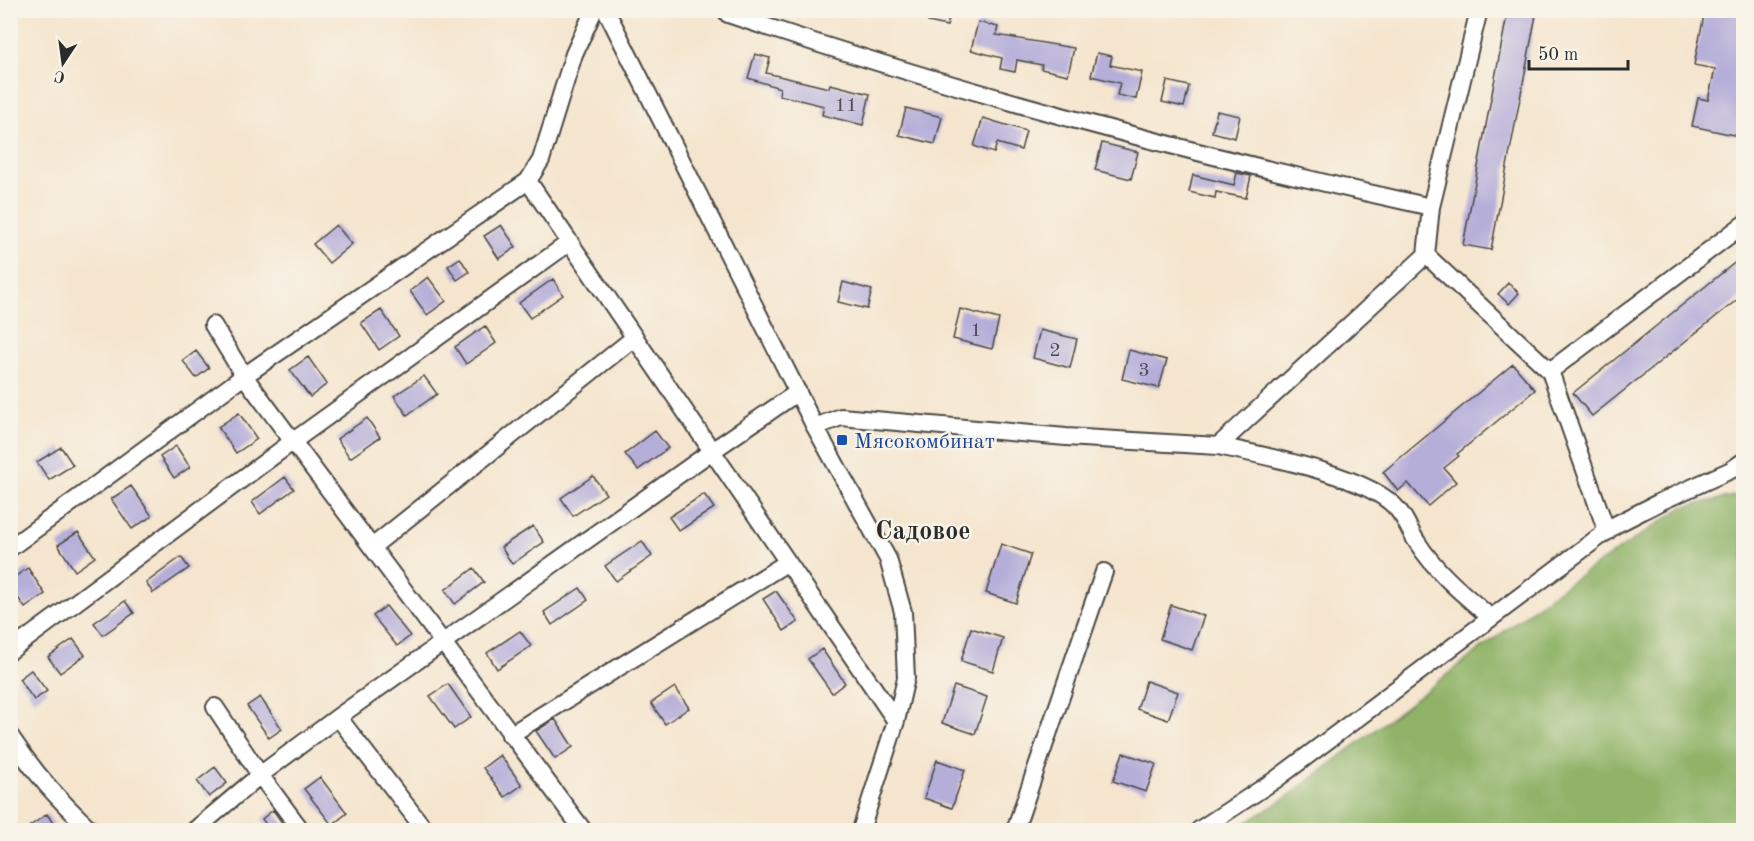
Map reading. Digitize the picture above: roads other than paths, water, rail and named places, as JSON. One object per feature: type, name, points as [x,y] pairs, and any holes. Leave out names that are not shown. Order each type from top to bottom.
[{"type":"street","points":[[10,548],[243,376],[528,181],[541,160],[574,54],[594,10]]},
{"type":"street","points":[[606,10],[815,427],[888,559],[903,612],[906,678],[896,721],[861,831]]},
{"type":"street","points":[[726,10],[728,14],[816,44],[1058,117],[1299,178],[1431,207]]},
{"type":"street","points":[[1218,446],[1426,255],[1431,207],[1479,10]]},
{"type":"street","points":[[528,181],[896,721]]},
{"type":"street","points":[[1550,371],[1743,224]]},
{"type":"street","points":[[10,651],[292,442],[570,242]]},
{"type":"street","points":[[1426,255],[1550,371],[1606,532]]},
{"type":"street","points":[[213,325],[243,376],[583,831]]},
{"type":"street","points":[[372,547],[635,337]]},
{"type":"street","points":[[195,831],[260,775],[338,717],[798,392]]},
{"type":"street","points":[[815,427],[841,417],[1066,437],[1218,446],[1295,462],[1369,488],[1398,508],[1417,543],[1444,578],[1490,617]]},
{"type":"street","points":[[1199,831],[1275,780],[1606,532],[1662,501],[1731,470],[1743,461]]},
{"type":"street","points":[[510,735],[788,562]]},
{"type":"street","points":[[1015,831],[1104,572]]},
{"type":"street","points":[[215,707],[301,831]]},
{"type":"street","points":[[338,717],[425,831]]},
{"type":"street","points":[[10,736],[31,768],[91,831]]},
{"type":"place","name":"Мясокомбинат","points":[[842,440]]},
{"type":"district","name":"Садовое","points":[[923,530]]}]
